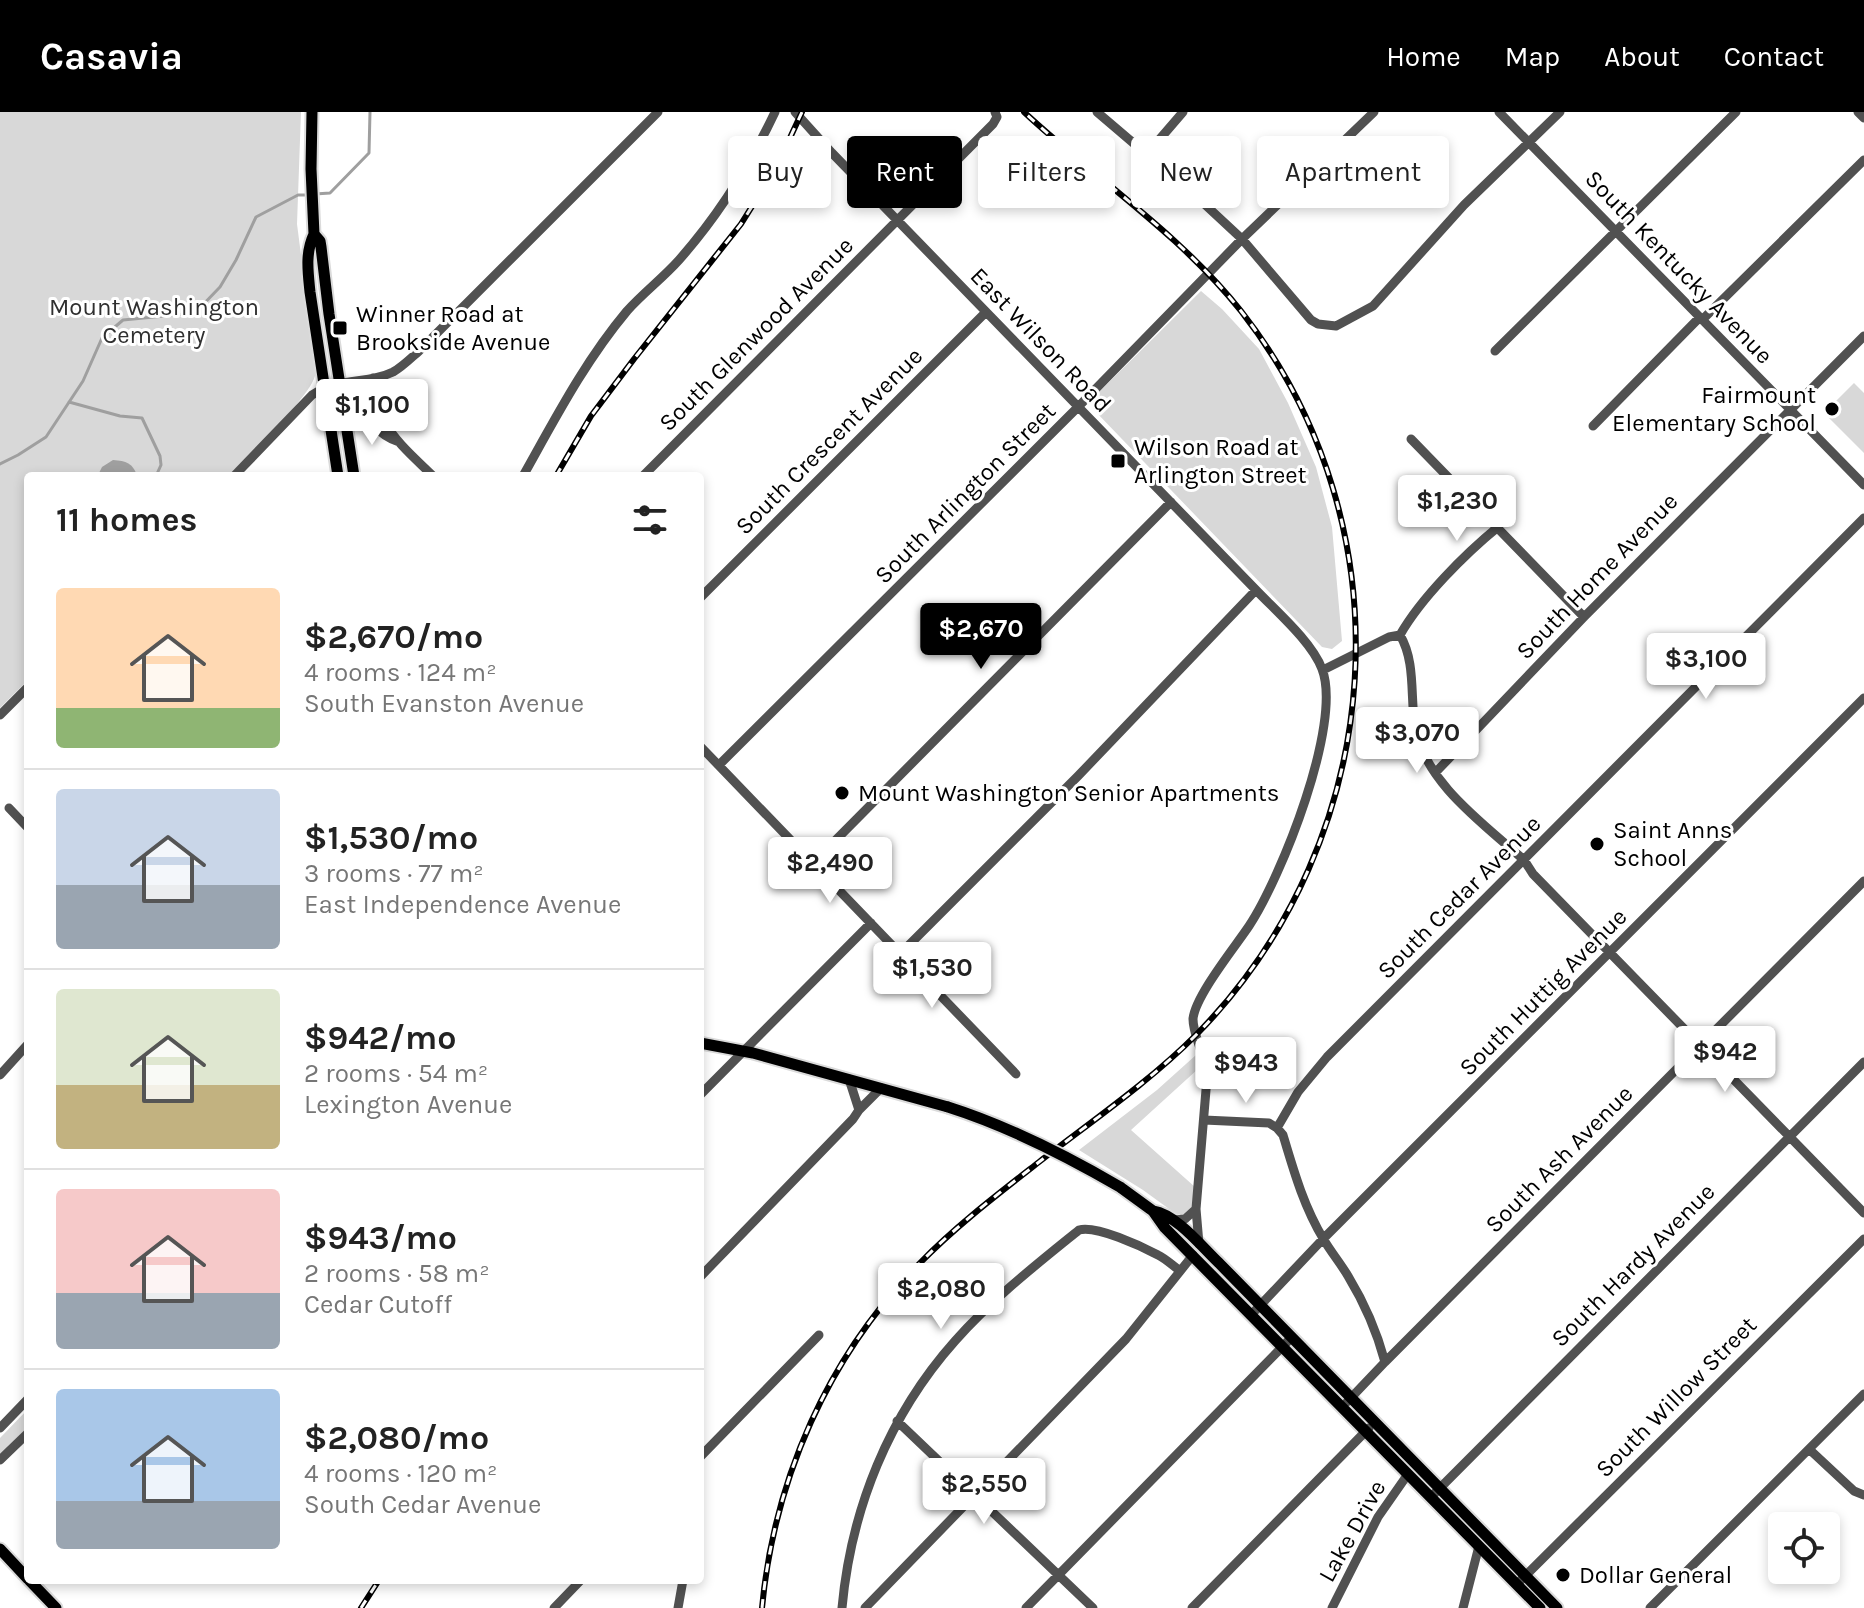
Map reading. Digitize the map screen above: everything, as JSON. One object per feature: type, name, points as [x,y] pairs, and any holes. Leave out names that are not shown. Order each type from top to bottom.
[{"type":"main road","points":[[312,112],[314,234],[307,261],[337,472]]},
{"type":"main road","points":[[314,234],[321,247],[353,472]]},
{"type":"main road","points":[[347,425],[355,419],[367,417]]},
{"type":"main road","points":[[704,1044],[849,1079],[992,1122],[1041,1144],[1120,1187],[1153,1211],[1165,1228],[1342,1408],[1370,1427],[1399,1456],[1440,1488],[1557,1608]]},
{"type":"main road","points":[[1153,1211],[1174,1220],[1199,1244],[1351,1398],[1370,1427]]},
{"type":"main road","points":[[1399,1456],[1408,1474],[1540,1608]]},
{"type":"main road","points":[[1475,1542],[1480,1528]]},
{"type":"main road","points":[[0,1549],[24,1574]]},
{"type":"main road","points":[[34,1584],[56,1608]]},
{"type":"street","points":[[238,472],[312,395],[340,382],[394,372],[419,351],[658,112]]},
{"type":"street","points":[[525,472],[583,369],[628,310],[678,261],[714,216],[761,141],[775,112]]},
{"type":"street","name":"East Wilson Road","points":[[795,112],[1256,590],[1308,645],[1323,670],[1327,707],[1316,764],[1300,817],[1253,919],[1204,993],[1195,1012],[1193,1022],[1207,1078],[1196,1209],[1199,1244]]},
{"type":"street","points":[[1097,112],[1131,142]]},
{"type":"street","points":[[1162,136],[1183,112]]},
{"type":"street","name":"South Arlington Street","points":[[719,765],[1242,239],[1374,112]]},
{"type":"street","name":"South Kentucky Avenue","points":[[1499,112],[1864,485]]},
{"type":"street","points":[[1209,208],[1242,239],[1314,322],[1336,326],[1373,306],[1464,205],[1560,112]]},
{"type":"street","points":[[1495,351],[1736,112]]},
{"type":"street","points":[[1858,112],[1864,118]]},
{"type":"street","name":"South Glenwood Avenue","points":[[647,472],[993,124],[996,114]]},
{"type":"street","points":[[1593,426],[1864,160]]},
{"type":"street","name":"South Crescent Avenue","points":[[704,594],[986,312]]},
{"type":"street","name":"South Home Avenue","points":[[1435,773],[1584,617],[1864,336]]},
{"type":"street","points":[[373,378],[385,422],[399,442],[429,472]]},
{"type":"street","points":[[340,382],[383,435],[399,442]]},
{"type":"street","points":[[1411,439],[1584,617]]},
{"type":"street","points":[[813,863],[1171,502]]},
{"type":"street","name":"South Cedar Avenue","points":[[1277,1128],[1298,1092],[1327,1057],[1864,518]]},
{"type":"street","points":[[1323,670],[1389,637],[1400,635],[1440,583],[1498,527]]},
{"type":"street","points":[[901,953],[1078,776],[1256,590]]},
{"type":"street","points":[[1400,635],[1409,658],[1415,728],[1425,758],[1435,773],[1453,795],[1524,860],[1533,874],[1864,1213]]},
{"type":"street","points":[[0,715],[24,691]]},
{"type":"street","name":"South Huttig Avenue","points":[[1251,1315],[1323,1239],[1864,698]]},
{"type":"street","points":[[704,750],[1016,1074]]},
{"type":"street","points":[[9,808],[24,824]]},
{"type":"street","name":"South Ash Avenue","points":[[1342,1408],[1864,881]]},
{"type":"street","points":[[704,1091],[871,923]]},
{"type":"street","points":[[0,1075],[24,1048]]},
{"type":"street","name":"South Hardy Avenue","points":[[1431,1497],[1864,1062]]},
{"type":"street","points":[[849,1079],[859,1110]]},
{"type":"street","points":[[704,1273],[881,1088]]},
{"type":"street","points":[[1204,1120],[1269,1123],[1283,1135],[1301,1195],[1323,1239],[1364,1305],[1385,1362]]},
{"type":"street","points":[[1174,1220],[1185,1219],[1196,1209]]},
{"type":"street","points":[[842,1608],[857,1521],[873,1472],[897,1421],[925,1376],[956,1339],[1021,1278],[1079,1230],[1096,1229],[1161,1256],[1179,1270]]},
{"type":"street","name":"South Willow Street","points":[[1517,1584],[1864,1239]]},
{"type":"street","points":[[865,1608],[1126,1339],[1193,1255]]},
{"type":"street","points":[[704,1453],[819,1335]]},
{"type":"street","points":[[1026,1608],[1292,1337]]},
{"type":"street","points":[[1650,1608],[1864,1394]]},
{"type":"street","points":[[0,1428],[24,1403]]},
{"type":"street","points":[[897,1421],[1093,1608]]},
{"type":"street","points":[[1192,1608],[1370,1427]]},
{"type":"street","points":[[0,1460],[24,1437]]},
{"type":"street","points":[[1810,1450],[1854,1491],[1864,1495]]},
{"type":"street","name":"Lake Drive","points":[[1332,1608],[1378,1517],[1408,1474]]},
{"type":"street","points":[[1463,1608],[1475,1542]]},
{"type":"street","points":[[554,1608],[577,1584]]},
{"type":"street","points":[[678,1608],[682,1584]]},
{"type":"green space","name":"Mount Washington Cemetery","points":[[0,112],[301,112],[297,224],[315,363],[315,376],[310,386],[290,412],[232,472],[24,472],[24,684],[0,708]]},
{"type":"green space","points":[[1201,291],[1259,349],[1288,403],[1316,467],[1332,527],[1342,641],[1332,649],[1322,647],[1095,411],[1097,394]]},
{"type":"green space","points":[[1854,383],[1864,393],[1864,453],[1824,413]]},
{"type":"green space","points":[[1196,1055],[1198,1069],[1131,1130],[1195,1187],[1192,1212],[1185,1216],[1176,1214],[1079,1150],[1157,1090]]},
{"type":"green space","points":[[24,1413],[24,1431],[0,1455],[0,1438]]},
{"type":"shaded area","points":[[113,460],[122,461],[135,472],[100,472]]},
{"type":"waterway","points":[[315,194],[330,193],[369,153],[370,112]]},
{"type":"waterway","points":[[0,464],[46,437],[83,381],[102,338],[123,320],[195,313],[220,287],[256,217],[298,195],[307,195]]},
{"type":"waterway","points":[[69,402],[120,416],[142,418],[160,456],[158,472]]},
{"type":"railway","points":[[558,472],[591,416],[741,224],[776,168],[802,112]]},
{"type":"railway","points":[[762,1608],[768,1560],[793,1467],[811,1422],[858,1338],[887,1299],[948,1236],[1140,1085],[1196,1035],[1260,957],[1308,870],[1340,777],[1355,681],[1352,584],[1333,488],[1296,396],[1241,311],[1217,283],[1164,231],[1024,112]]},
{"type":"railway","points":[[361,1608],[376,1584]]},
{"type":"place","name":"Winner Road at Brookside Avenue","points":[[340,328]]},
{"type":"place","name":"Fairmount Elementary School","points":[[1832,409]]},
{"type":"place","name":"Wilson Road at Arlington Street","points":[[1118,461]]},
{"type":"place","name":"Mount Washington Senior Apartments","points":[[842,793]]},
{"type":"place","name":"Saint Anns School","points":[[1597,844]]},
{"type":"place","name":"Dollar General","points":[[1563,1575]]}]
